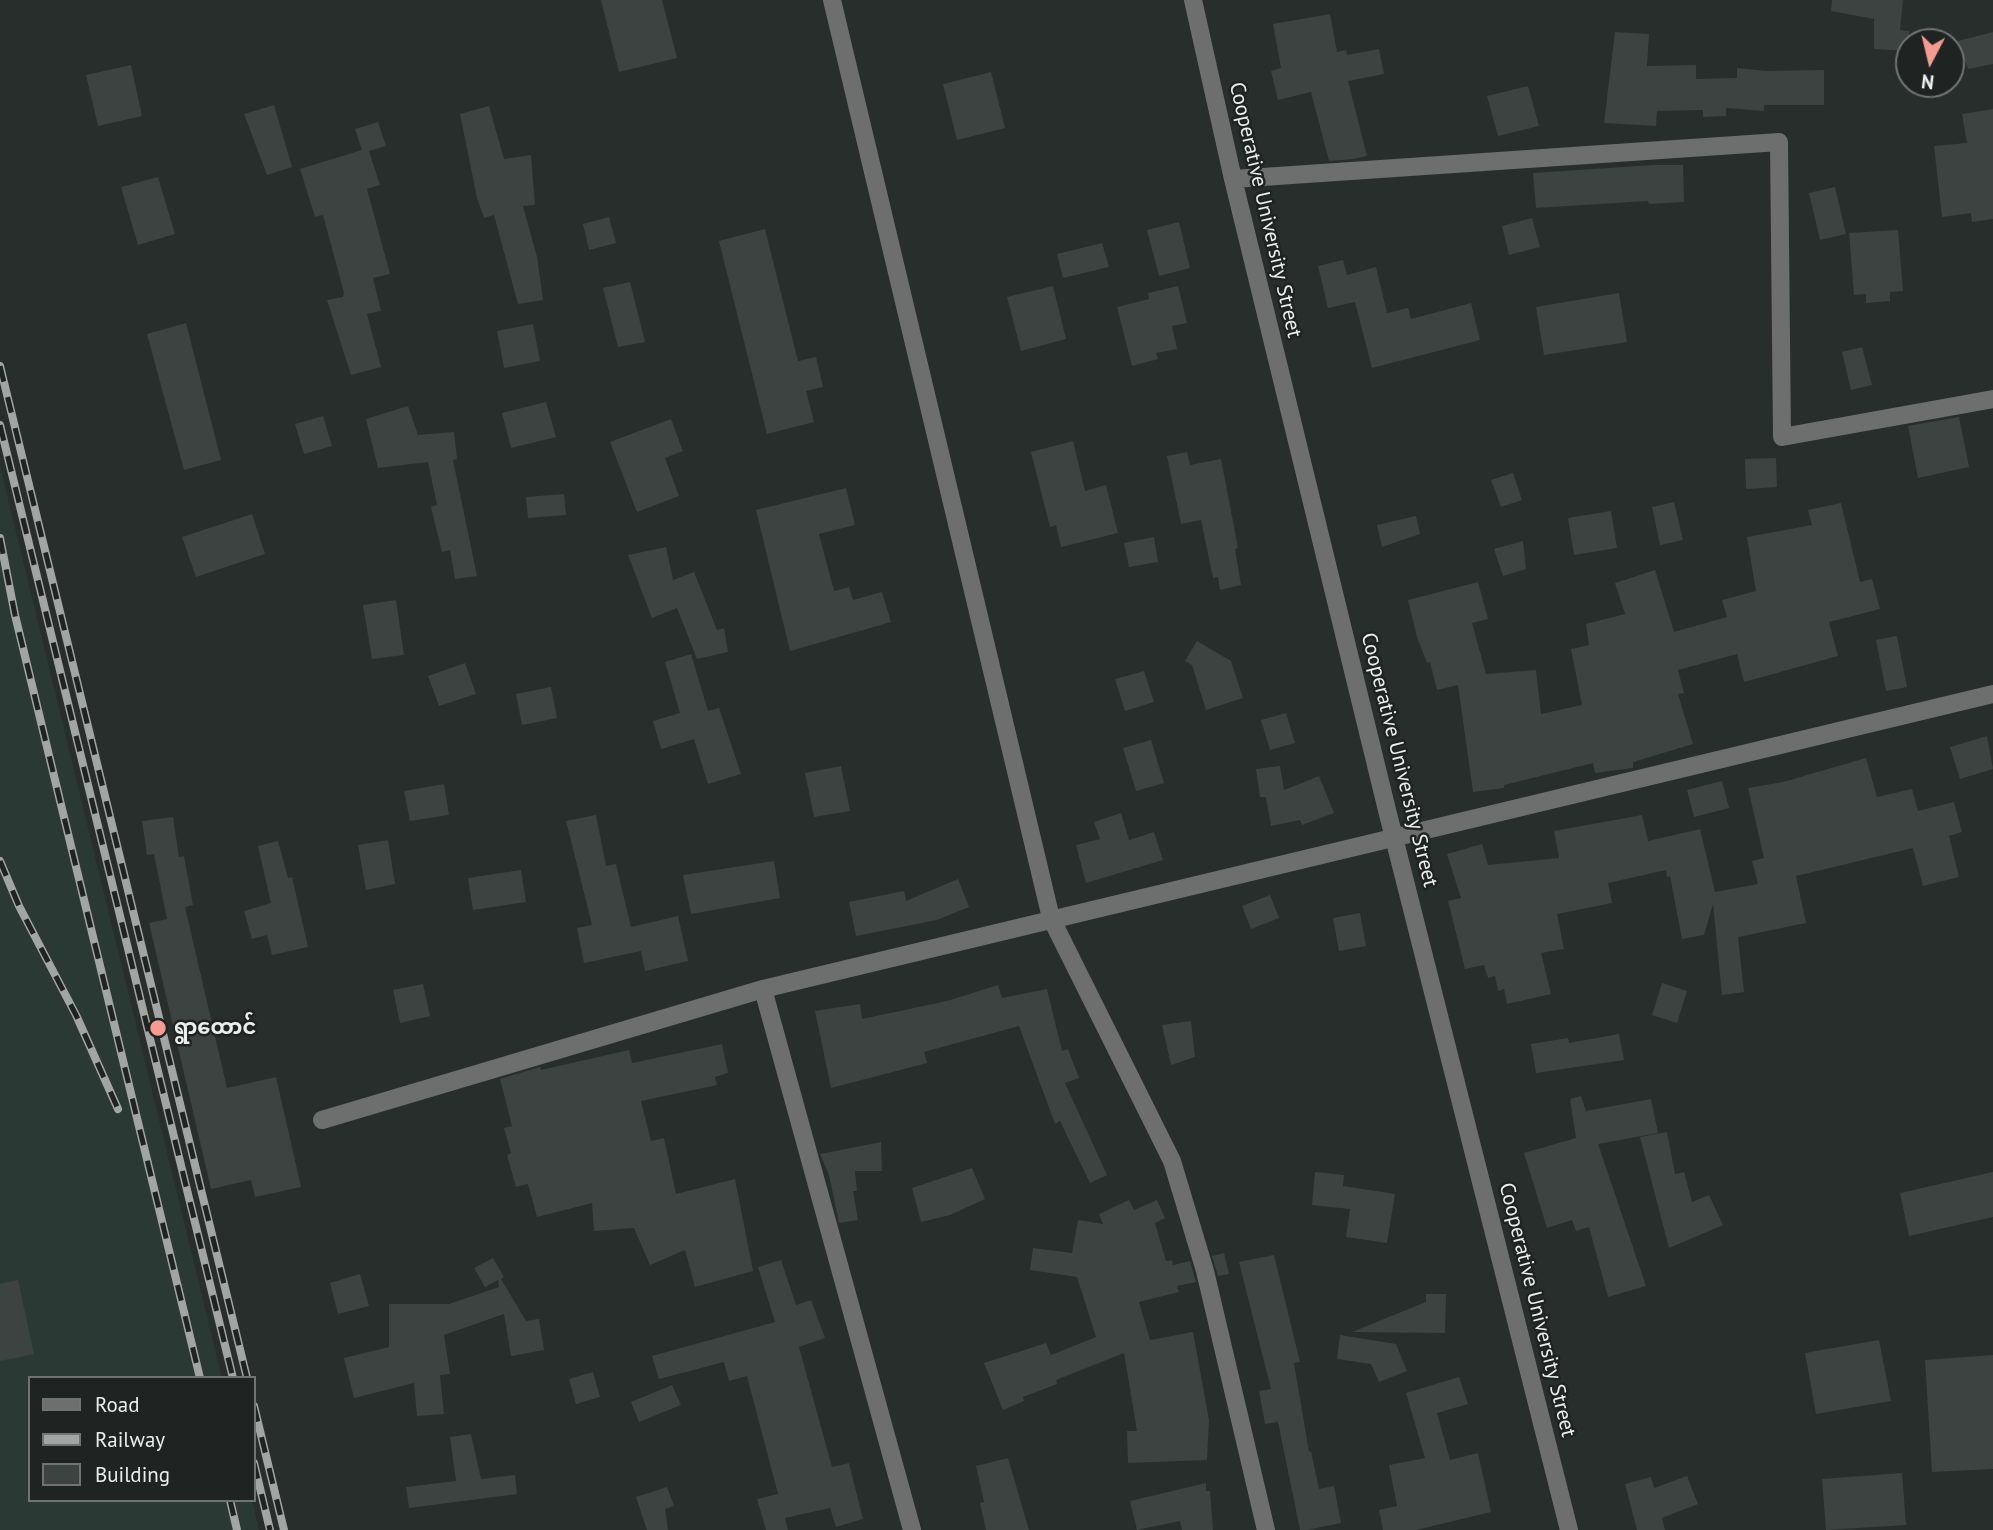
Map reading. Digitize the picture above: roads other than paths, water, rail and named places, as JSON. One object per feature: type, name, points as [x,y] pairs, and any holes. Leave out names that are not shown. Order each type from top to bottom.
[{"type":"street","points":[[832,0],[1051,918],[1172,1161],[1205,1270],[1266,1530]]},
{"type":"street","name":"Cooperative University Street","points":[[1193,0],[1233,179],[1394,836],[1569,1530]]},
{"type":"street","points":[[1233,179],[1779,142],[1782,437],[1993,399]]},
{"type":"street","points":[[323,1120],[763,989],[1993,694]]},
{"type":"street","points":[[763,989],[912,1530]]},
{"type":"railway","points":[[0,366],[247,1376]]},
{"type":"railway","points":[[0,425],[233,1376]]},
{"type":"railway","points":[[0,538],[15,615],[200,1376]]},
{"type":"railway","points":[[0,861],[19,906],[76,1015],[118,1109]]},
{"type":"railway","points":[[256,1414],[284,1530]]},
{"type":"railway","points":[[256,1471],[270,1530]]},
{"type":"railway","points":[[230,1502],[237,1530]]},
{"type":"place","name":"ရွာထောင်","points":[[158,1028]]}]
